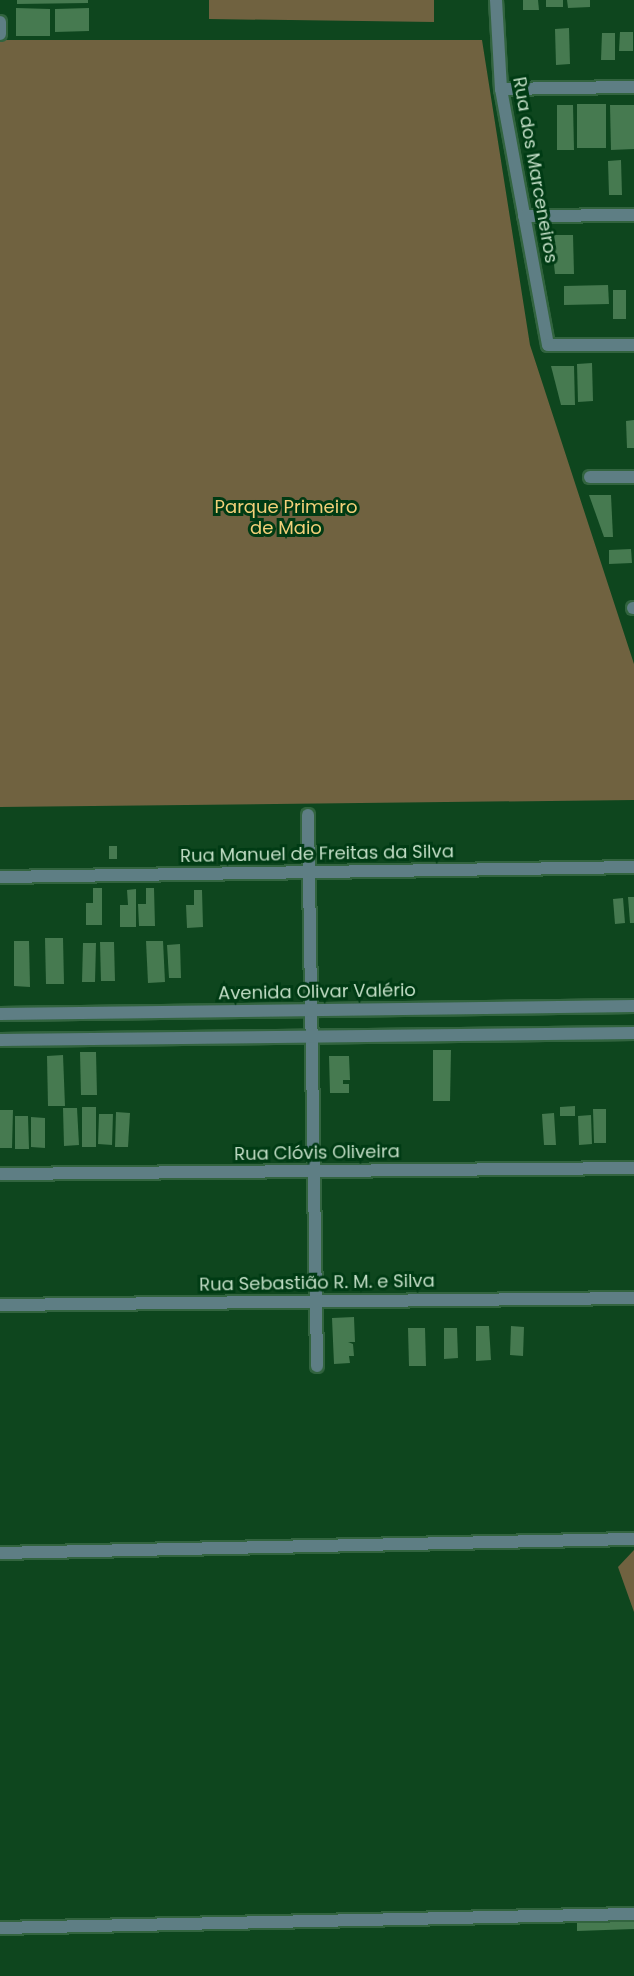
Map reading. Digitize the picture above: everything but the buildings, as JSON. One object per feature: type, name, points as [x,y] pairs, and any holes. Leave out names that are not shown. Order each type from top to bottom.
[{"type":"street","name":"Rua dos Marceneiros","points":[[496,0],[501,89],[548,345],[634,345]]},
{"type":"street","points":[[0,22],[0,34]]},
{"type":"street","points":[[501,89],[634,87]]},
{"type":"street","points":[[524,216],[634,215]]},
{"type":"street","points":[[590,477],[634,477]]},
{"type":"street","points":[[308,815],[311,872],[316,1366]]},
{"type":"street","name":"Rua Manuel de Freitas da Silva","points":[[0,877],[634,867]]},
{"type":"street","name":"Avenida Olivar Valério","points":[[0,1014],[634,1006]]},
{"type":"street","points":[[0,1040],[634,1033]]},
{"type":"street","name":"Rua Clóvis Oliveira","points":[[0,1174],[634,1168]]},
{"type":"street","name":"Rua Sebastião R. M. e Silva","points":[[0,1305],[634,1298]]},
{"type":"street","points":[[0,1552],[634,1539]]},
{"type":"street","points":[[0,1928],[634,1914]]},
{"type":"green space","points":[[209,0],[434,0],[434,22],[209,19]]},
{"type":"green space","name":"Parque Primeiro de Maio","points":[[0,40],[482,40],[530,345],[634,664],[634,800],[0,807]]},
{"type":"green space","points":[[634,1550],[634,1612],[618,1567]]}]
